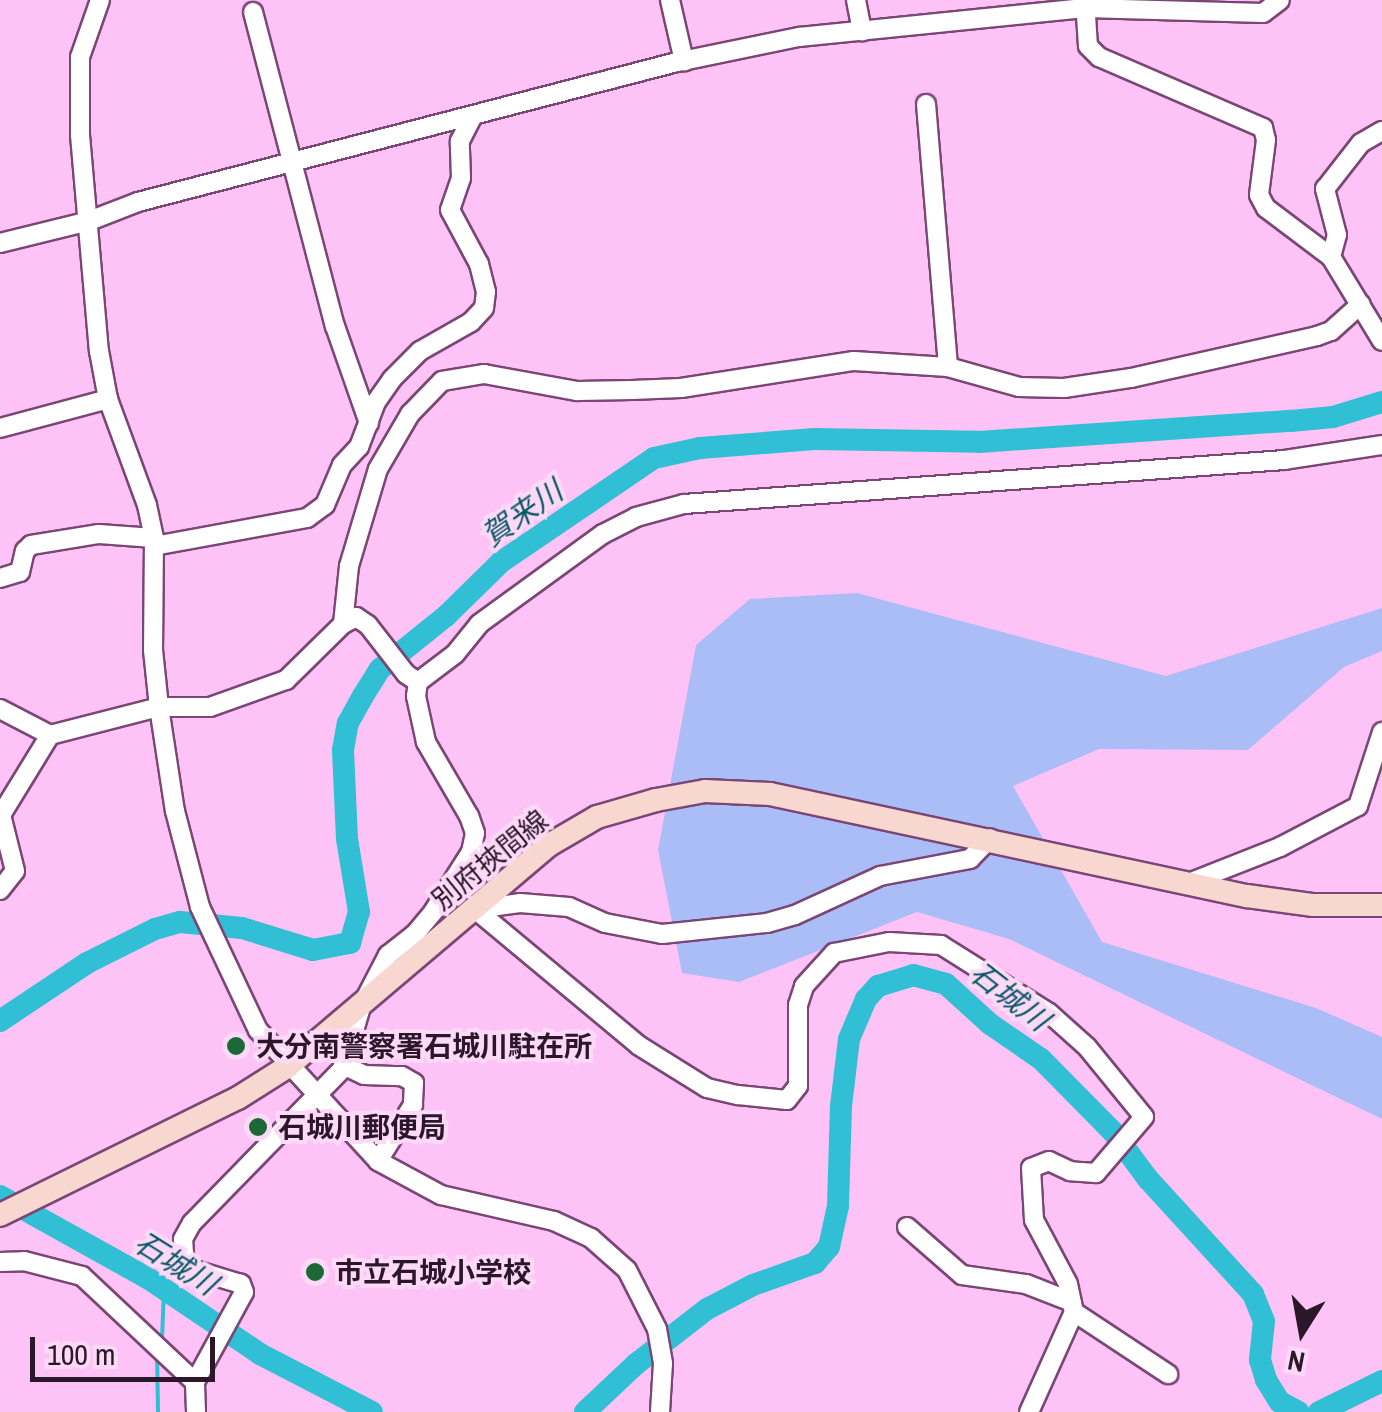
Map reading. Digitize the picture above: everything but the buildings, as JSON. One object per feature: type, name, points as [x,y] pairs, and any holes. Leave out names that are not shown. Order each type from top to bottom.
[{"type":"main road","name":"別府挾間線","points":[[0,1215],[238,1098],[287,1067],[361,1007],[550,845],[597,817],[656,800],[705,792],[770,794],[1314,905],[1382,905]]},
{"type":"street","points":[[100,0],[80,57],[80,135],[98,351],[108,398],[148,506],[154,542],[153,650],[159,707],[188,872],[248,1014],[287,1067],[378,1160],[441,1194],[554,1221],[592,1238],[628,1270],[648,1305],[663,1363],[660,1412]]},
{"type":"street","points":[[670,0],[684,61]]},
{"type":"street","points":[[856,0],[862,31]]},
{"type":"street","points":[[0,243],[89,221],[138,202],[473,115],[684,61],[799,38],[1085,4],[1263,13],[1280,0]]},
{"type":"street","points":[[1085,4],[1088,46],[1099,58],[1263,128],[1266,140],[1259,195],[1279,221],[1331,257],[1382,341]]},
{"type":"street","points":[[253,12],[296,161],[335,326],[368,423]]},
{"type":"street","points":[[926,104],[948,368]]},
{"type":"street","points":[[0,578],[20,572],[25,551],[31,545],[99,534],[154,542],[307,518],[325,505],[342,465],[359,447],[376,402],[392,379],[420,351],[470,322],[484,308],[486,292],[478,264],[450,210],[461,178],[460,141],[473,115]]},
{"type":"street","points":[[1331,257],[1337,235],[1325,189],[1360,143],[1382,131]]},
{"type":"street","points":[[343,624],[349,566],[378,470],[410,414],[442,381],[484,374],[577,392],[632,390],[767,376],[826,362],[948,368],[1044,390],[1131,378],[1317,336],[1331,331],[1361,304]]},
{"type":"street","points":[[0,428],[108,398]]},
{"type":"street","points":[[412,678],[455,654],[480,624],[603,534],[636,517],[684,504],[1284,460],[1382,444]]},
{"type":"street","points":[[0,708],[50,734],[159,707],[210,707],[286,680],[343,624],[356,617],[368,625],[412,678],[426,742],[476,834],[471,852],[433,912],[414,935],[388,955],[361,1007],[343,1066],[192,1223],[183,1239],[186,1267],[240,1284],[242,1301],[195,1382],[196,1412]]},
{"type":"street","points":[[1191,882],[1280,847],[1358,806],[1382,732]]},
{"type":"street","points":[[0,890],[15,871],[1,815],[50,734]]},
{"type":"street","points":[[475,909],[520,903],[570,907],[605,923],[662,934],[747,926],[795,915],[880,876],[970,860],[990,838]]},
{"type":"street","points":[[475,909],[638,1045],[707,1088],[786,1100],[798,1086],[798,1004],[804,986],[834,954],[890,942],[941,945],[1049,1013],[1087,1047],[1144,1117],[1096,1173],[1070,1171],[1049,1161],[1031,1168],[1029,1174],[1034,1220],[1068,1284],[1073,1307],[1030,1407],[1048,1412]]},
{"type":"street","points":[[343,1066],[364,1075],[402,1076],[414,1083],[413,1105],[378,1160]]},
{"type":"street","points":[[907,1226],[962,1274],[1026,1284],[1073,1307],[1168,1374]]},
{"type":"street","points":[[0,1262],[24,1262],[82,1276],[195,1382]]},
{"type":"shaded area","points":[[857,593],[1166,676],[1382,608],[1382,651],[1344,667],[1248,750],[1099,749],[1013,786],[1102,942],[1316,1008],[1382,1037],[1382,1119],[1009,939],[917,912],[739,982],[682,973],[658,850],[696,645],[750,599]]},
{"type":"waterway","name":"賀来川","points":[[0,1021],[87,963],[155,929],[180,922],[242,928],[313,950],[350,943],[359,912],[347,839],[343,750],[348,723],[363,696],[380,669],[446,616],[501,562],[654,458],[700,448],[815,439],[979,442],[1291,421],[1333,417],[1382,402]]},
{"type":"waterway","name":"石城川","points":[[585,1412],[636,1364],[707,1309],[753,1285],[815,1263],[829,1247],[838,1206],[841,1106],[849,1039],[866,999],[878,986],[913,975],[946,984],[990,1024],[1041,1059],[1113,1132],[1148,1179],[1253,1294],[1264,1321],[1260,1360],[1266,1380],[1280,1402],[1299,1412]]},
{"type":"waterway","name":"石城川","points":[[0,1196],[149,1279],[260,1354],[372,1412]]},
{"type":"waterway","points":[[162,1339],[164,1289]]},
{"type":"waterway","points":[[157,1353],[158,1412]]},
{"type":"waterway","name":"石城川","points":[[1319,1412],[1382,1381]]},
{"type":"place","name":"大分南警察署石城川駐在所","points":[[236,1046]]},
{"type":"place","name":"石城川郵便局","points":[[258,1127]]},
{"type":"place","name":"市立石城小学校","points":[[315,1272]]}]
